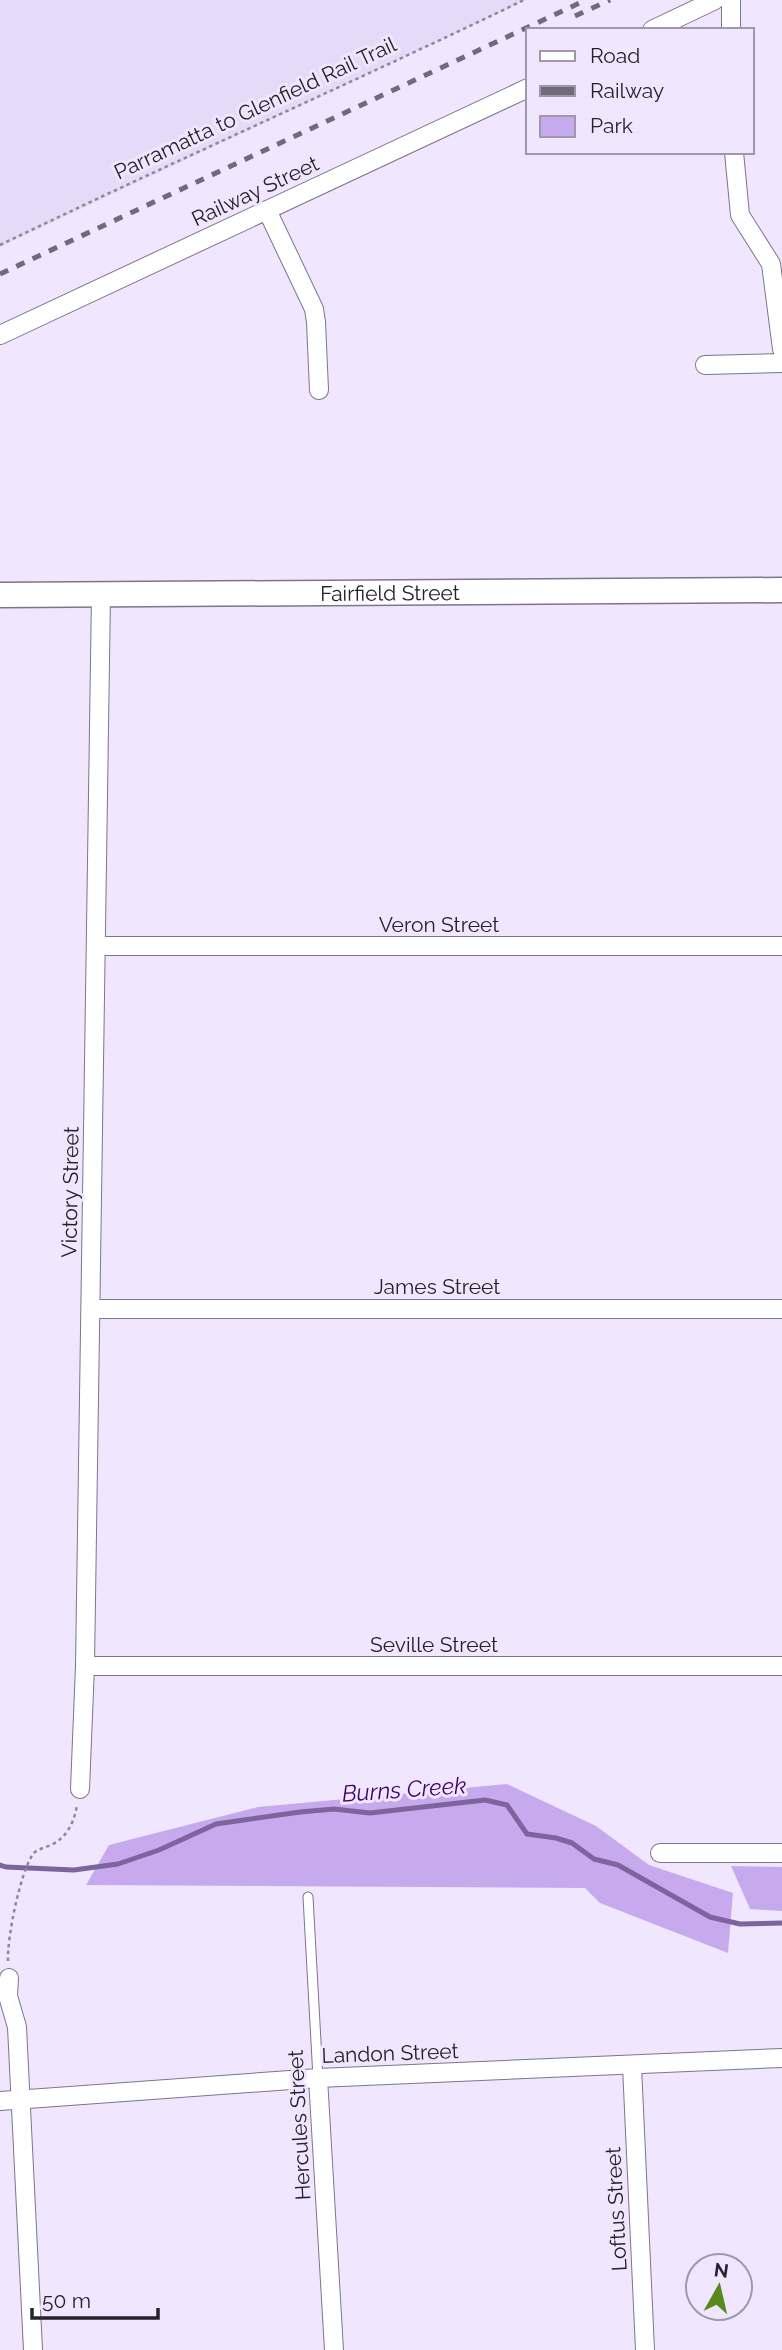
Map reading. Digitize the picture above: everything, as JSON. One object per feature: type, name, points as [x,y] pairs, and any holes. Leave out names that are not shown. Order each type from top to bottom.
[{"type":"main road","name":"Fairfield Street","points":[[0,595],[782,590]]},
{"type":"street","points":[[656,28],[715,0]]},
{"type":"street","points":[[730,0],[731,28]]},
{"type":"street","name":"Railway Street","points":[[0,335],[526,89]]},
{"type":"street","points":[[734,154],[740,215],[771,264],[782,349]]},
{"type":"street","points":[[267,210],[314,309],[319,390]]},
{"type":"street","points":[[705,365],[782,363]]},
{"type":"street","name":"Victory Street","points":[[80,1790],[85,1666],[101,594]]},
{"type":"street","name":"Veron Street","points":[[96,946],[782,946]]},
{"type":"street","name":"James Street","points":[[91,1309],[782,1309]]},
{"type":"street","name":"Seville Street","points":[[85,1666],[782,1666]]},
{"type":"street","points":[[660,1853],[782,1853]]},
{"type":"street","points":[[9,1978],[8,1996],[17,2027],[22,2100],[33,2350]]},
{"type":"street","name":"Landon Street","points":[[0,2101],[318,2078],[782,2058]]},
{"type":"street","name":"Loftus Street","points":[[632,2066],[645,2350]]},
{"type":"street","name":"Hercules Street","points":[[318,2078],[334,2350]]},
{"type":"lane","name":"Hercules Street","points":[[309,1898],[318,2078]]},
{"type":"path","name":"Parramatta to Glenfield Rail Trail","points":[[0,245],[164,166],[436,43],[524,0]]},
{"type":"path","points":[[9,1978],[9,1931],[20,1887],[33,1854],[68,1833],[80,1790]]},
{"type":"shaded area","points":[[0,0],[526,0],[0,247]]},
{"type":"green space","points":[[507,1784],[596,1826],[649,1865],[733,1893],[728,1953],[600,1903],[585,1888],[86,1885],[109,1845],[258,1807]]},
{"type":"green space","points":[[731,1866],[782,1867],[782,1911],[750,1909]]},
{"type":"waterway","name":"Burns Creek","points":[[0,1865],[74,1870],[118,1864],[159,1850],[216,1824],[300,1812],[334,1809],[370,1813],[485,1800],[507,1805],[527,1834],[572,1843],[594,1859],[618,1865],[710,1917],[740,1924],[782,1923]]},
{"type":"railway","points":[[526,28],[586,0]]},
{"type":"railway","points":[[575,16],[610,0]]},
{"type":"railway","points":[[0,274],[526,28]]}]
